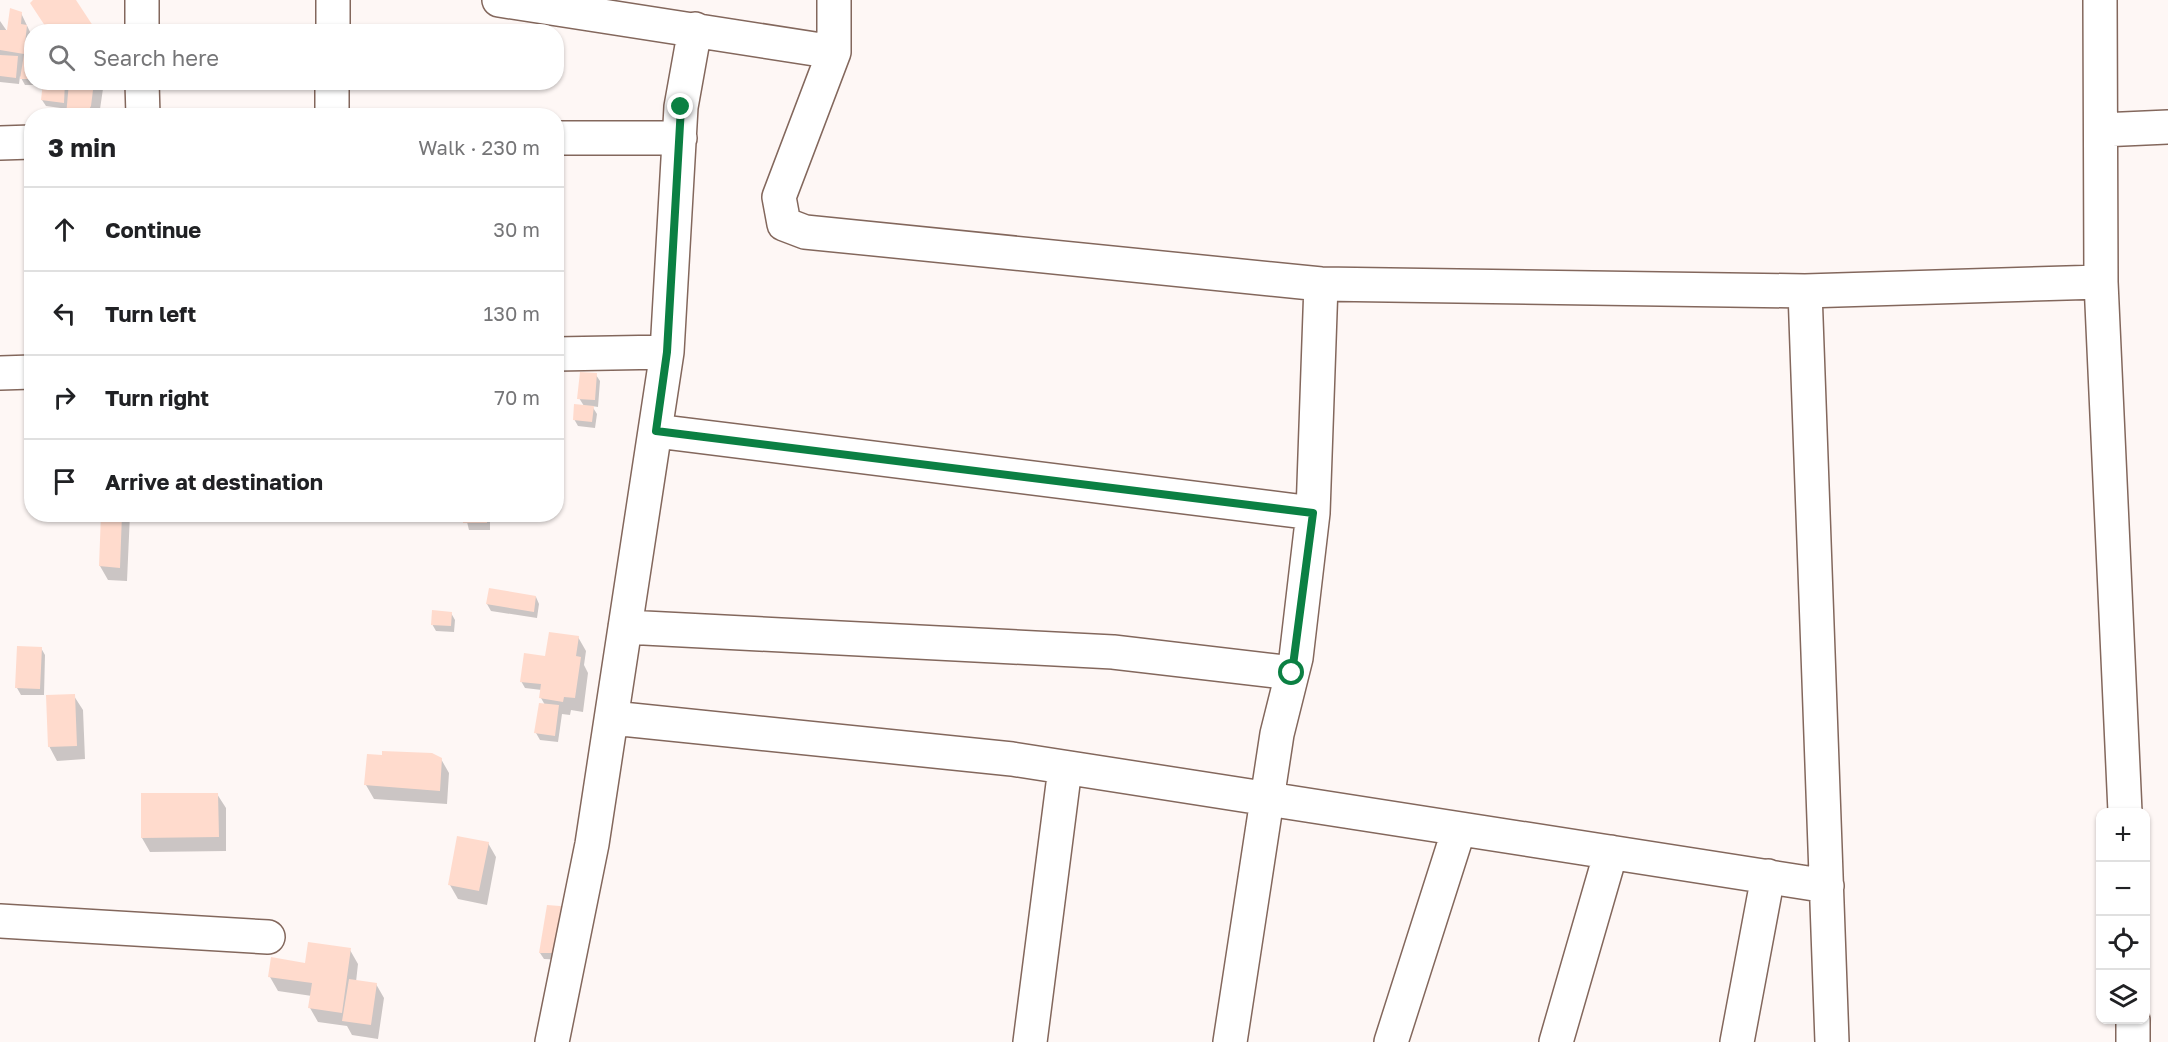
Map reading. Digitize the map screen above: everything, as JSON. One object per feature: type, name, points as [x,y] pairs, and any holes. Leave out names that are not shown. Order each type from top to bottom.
[{"type":"street","points":[[142,0],[142,24]]},
{"type":"street","points":[[333,0],[333,24]]},
{"type":"street","points":[[499,0],[553,3],[834,52]]},
{"type":"street","points":[[834,0],[834,52],[779,197],[784,224],[805,232],[1321,284],[1805,291],[2101,282]]},
{"type":"street","points":[[2100,0],[2101,282],[2125,808]]},
{"type":"street","points":[[552,1042],[592,844],[656,431],[667,352],[681,107],[695,29]]},
{"type":"street","points":[[142,90],[142,108]]},
{"type":"street","points":[[332,90],[332,108]]},
{"type":"street","points":[[2101,130],[2168,127]]},
{"type":"street","points":[[564,138],[680,138]]},
{"type":"street","points":[[0,143],[24,142]]},
{"type":"street","points":[[1230,1042],[1277,734],[1292,673],[1313,513],[1321,284]]},
{"type":"street","points":[[1805,291],[1832,1042]]},
{"type":"street","points":[[564,354],[667,352]]},
{"type":"street","points":[[0,373],[24,372]]},
{"type":"street","points":[[656,431],[1313,513]]},
{"type":"street","points":[[625,627],[1113,652],[1292,673]]},
{"type":"street","points":[[612,718],[1012,759],[1827,886]]},
{"type":"street","points":[[1030,1042],[1065,768]]},
{"type":"street","points":[[1391,1042],[1459,829]]},
{"type":"street","points":[[1556,1042],[1611,852]]},
{"type":"street","points":[[1737,1042],[1768,876]]},
{"type":"street","points":[[0,921],[268,937]]},
{"type":"street","points":[[2133,1024],[2133,1042]]},
{"type":"building","points":[[33,0],[76,0],[92,24],[44,24],[30,3]]},
{"type":"building","points":[[10,8],[22,12],[24,54],[0,50],[0,30],[7,30]]},
{"type":"building","points":[[24,54],[24,79],[20,79]]},
{"type":"building","points":[[0,55],[18,56],[16,78],[0,76]]},
{"type":"building","points":[[42,90],[65,90],[64,103],[41,100]]},
{"type":"building","points":[[68,90],[93,90],[90,108],[67,108]]},
{"type":"building","points":[[580,372],[597,373],[595,400],[577,399]]},
{"type":"building","points":[[574,404],[594,406],[592,422],[573,420]]},
{"type":"building","points":[[101,522],[122,522],[120,568],[99,566]]},
{"type":"building","points":[[463,522],[487,522],[487,523]]},
{"type":"building","points":[[489,588],[536,596],[534,612],[486,604]]},
{"type":"building","points":[[432,610],[452,612],[451,626],[431,625]]},
{"type":"building","points":[[549,632],[579,636],[576,656],[581,657],[575,698],[564,697],[563,702],[539,698],[541,684],[520,682],[524,653],[545,656]]},
{"type":"building","points":[[17,646],[42,647],[40,689],[15,688]]},
{"type":"building","points":[[75,694],[77,746],[48,747],[46,695]]},
{"type":"building","points":[[539,703],[559,705],[555,736],[534,733]]},
{"type":"building","points":[[382,751],[432,753],[442,758],[440,791],[364,785],[367,754],[382,755]]},
{"type":"building","points":[[141,793],[218,793],[219,837],[141,838]]},
{"type":"building","points":[[457,836],[489,842],[479,891],[448,885]]},
{"type":"building","points":[[547,905],[573,907],[564,953],[539,953]]},
{"type":"building","points":[[308,942],[351,948],[342,1013],[308,1008],[312,983],[268,977],[271,957],[305,963]]},
{"type":"building","points":[[349,979],[377,983],[371,1025],[342,1021]]},
{"type":"route","points":[[681,107],[667,352],[656,431],[1313,513],[1296,658],[1292,673]]}]
